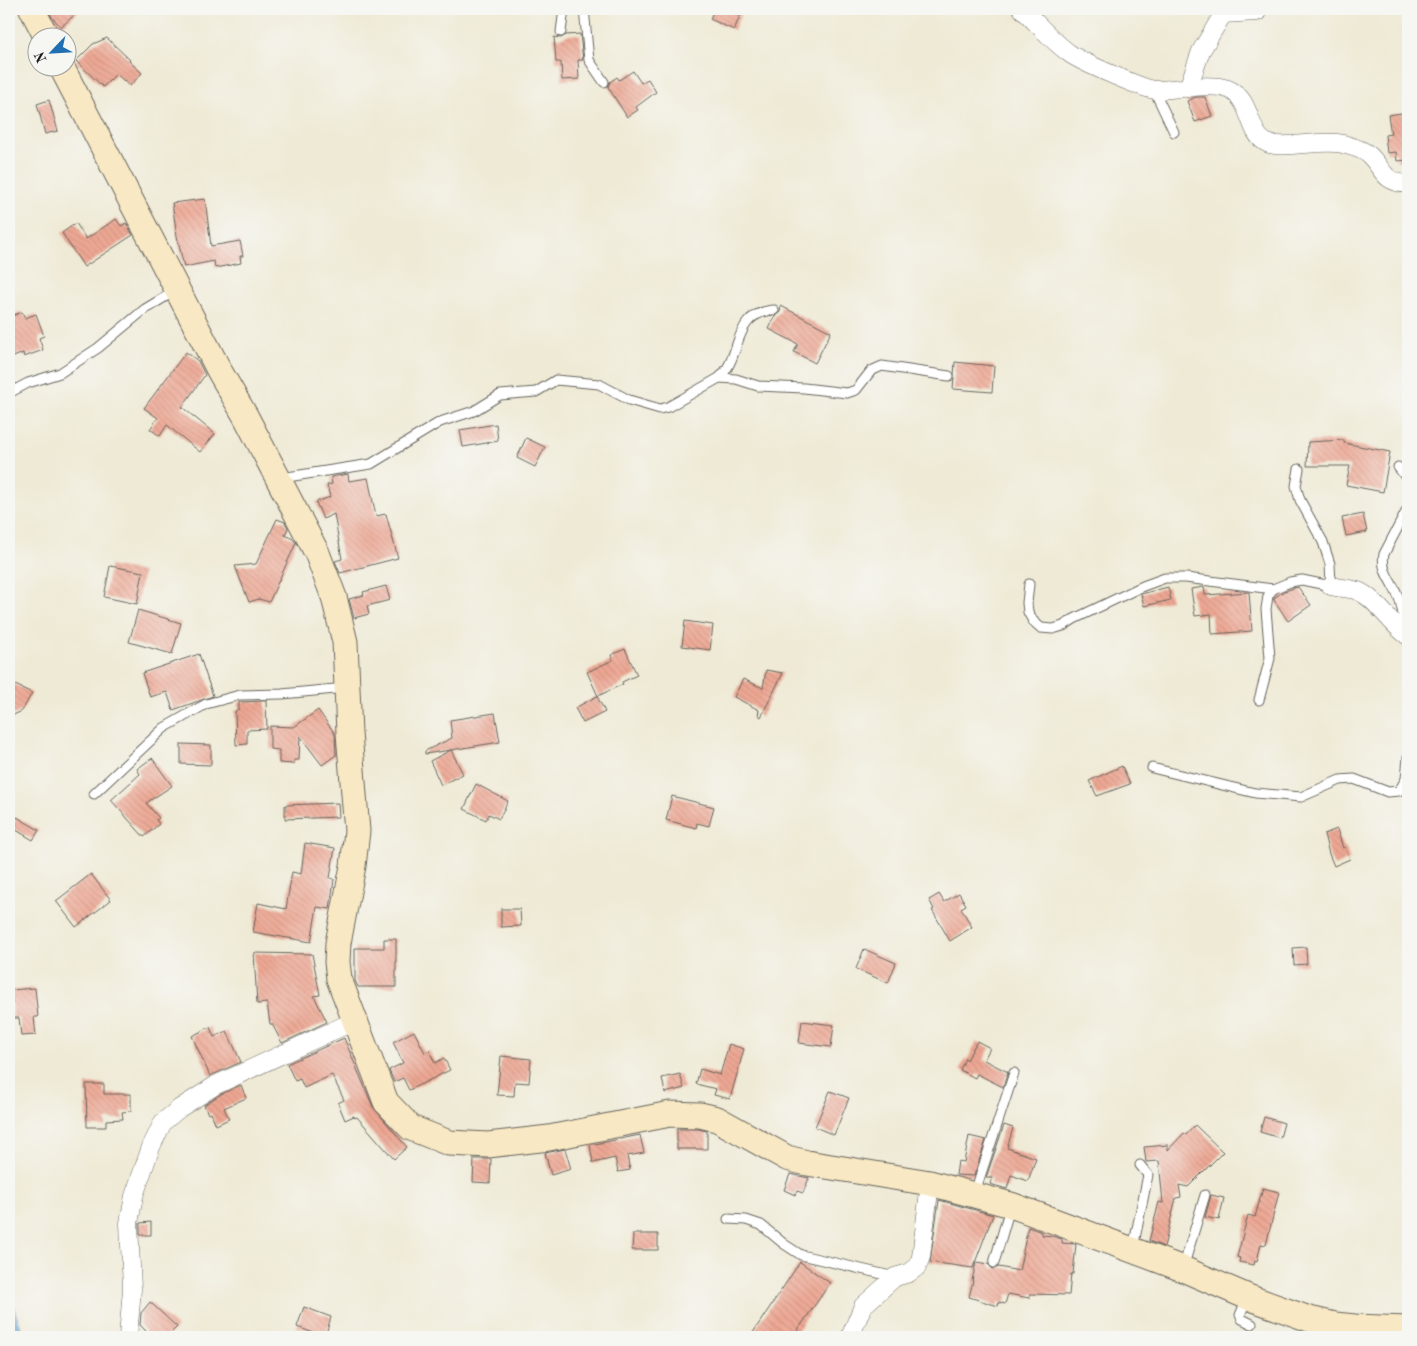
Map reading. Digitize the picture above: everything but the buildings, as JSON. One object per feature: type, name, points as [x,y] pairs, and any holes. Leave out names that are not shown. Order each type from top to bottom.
[{"type":"street","points":[[32,9],[42,28]]},
{"type":"street","points":[[1022,9],[1069,54],[1114,75],[1154,90],[1215,86],[1230,90],[1243,100],[1257,134],[1266,143],[1277,145],[1322,141],[1343,144],[1366,152],[1380,171],[1389,179],[1408,184]]},
{"type":"street","points":[[1188,88],[1201,51],[1223,14],[1257,12],[1258,9]]},
{"type":"street","points":[[67,78],[220,372],[317,552],[334,597],[345,642],[346,688],[357,831],[353,866],[338,943],[337,962],[339,979],[386,1102],[411,1128],[449,1143],[488,1145],[549,1138],[662,1115],[686,1114],[717,1119],[787,1158],[807,1164],[930,1183],[1011,1205],[1182,1268],[1248,1297],[1309,1319],[1335,1325],[1408,1329]]},
{"type":"street","points":[[1331,586],[1358,592],[1372,600],[1398,629],[1408,635]]},
{"type":"street","points":[[128,1337],[132,1289],[129,1223],[134,1196],[151,1148],[163,1122],[180,1108],[216,1085],[354,1021]]},
{"type":"street","points":[[850,1337],[863,1306],[895,1277],[909,1273],[917,1267],[921,1257],[930,1183]]},
{"type":"lane","points":[[561,32],[564,9]]},
{"type":"lane","points":[[584,9],[589,60],[604,82]]},
{"type":"lane","points":[[1154,90],[1174,132]]},
{"type":"lane","points":[[9,393],[28,383],[60,372],[98,348],[145,309],[178,289]]},
{"type":"lane","points":[[278,478],[371,464],[440,422],[474,411],[500,395],[536,392],[556,380],[599,384],[629,400],[660,409],[668,408],[726,372],[740,333],[746,324],[753,317],[764,311],[774,310]]},
{"type":"lane","points":[[719,378],[736,379],[758,386],[846,392],[856,390],[871,371],[882,366],[949,376]]},
{"type":"lane","points":[[1398,467],[1408,480]]},
{"type":"lane","points":[[1029,584],[1028,612],[1033,621],[1041,628],[1052,629],[1063,626],[1142,586],[1165,578],[1186,578],[1273,589],[1290,582],[1302,580],[1331,586],[1330,564],[1323,542],[1300,500],[1296,486],[1298,469]]},
{"type":"lane","points":[[1408,508],[1384,554],[1382,562],[1384,570],[1398,594],[1408,635]]},
{"type":"lane","points":[[1259,700],[1270,658],[1266,609],[1268,596],[1273,589]]},
{"type":"lane","points":[[94,794],[164,728],[206,704],[240,695],[282,694],[346,688]]},
{"type":"lane","points":[[1152,768],[1255,793],[1301,797],[1340,780],[1354,779],[1388,792],[1399,791],[1406,779],[1408,757]]},
{"type":"lane","points":[[974,1195],[1014,1073]]},
{"type":"lane","points":[[1132,1250],[1148,1176],[1140,1165]]},
{"type":"lane","points":[[1182,1268],[1205,1195]]},
{"type":"lane","points":[[994,1263],[1011,1205]]},
{"type":"lane","points":[[728,1219],[746,1220],[761,1225],[801,1255],[895,1277]]},
{"type":"lane","points":[[1248,1297],[1240,1315],[1242,1319],[1252,1324]]},
{"type":"water","points":[[9,1294],[24,1337],[9,1337]]}]
